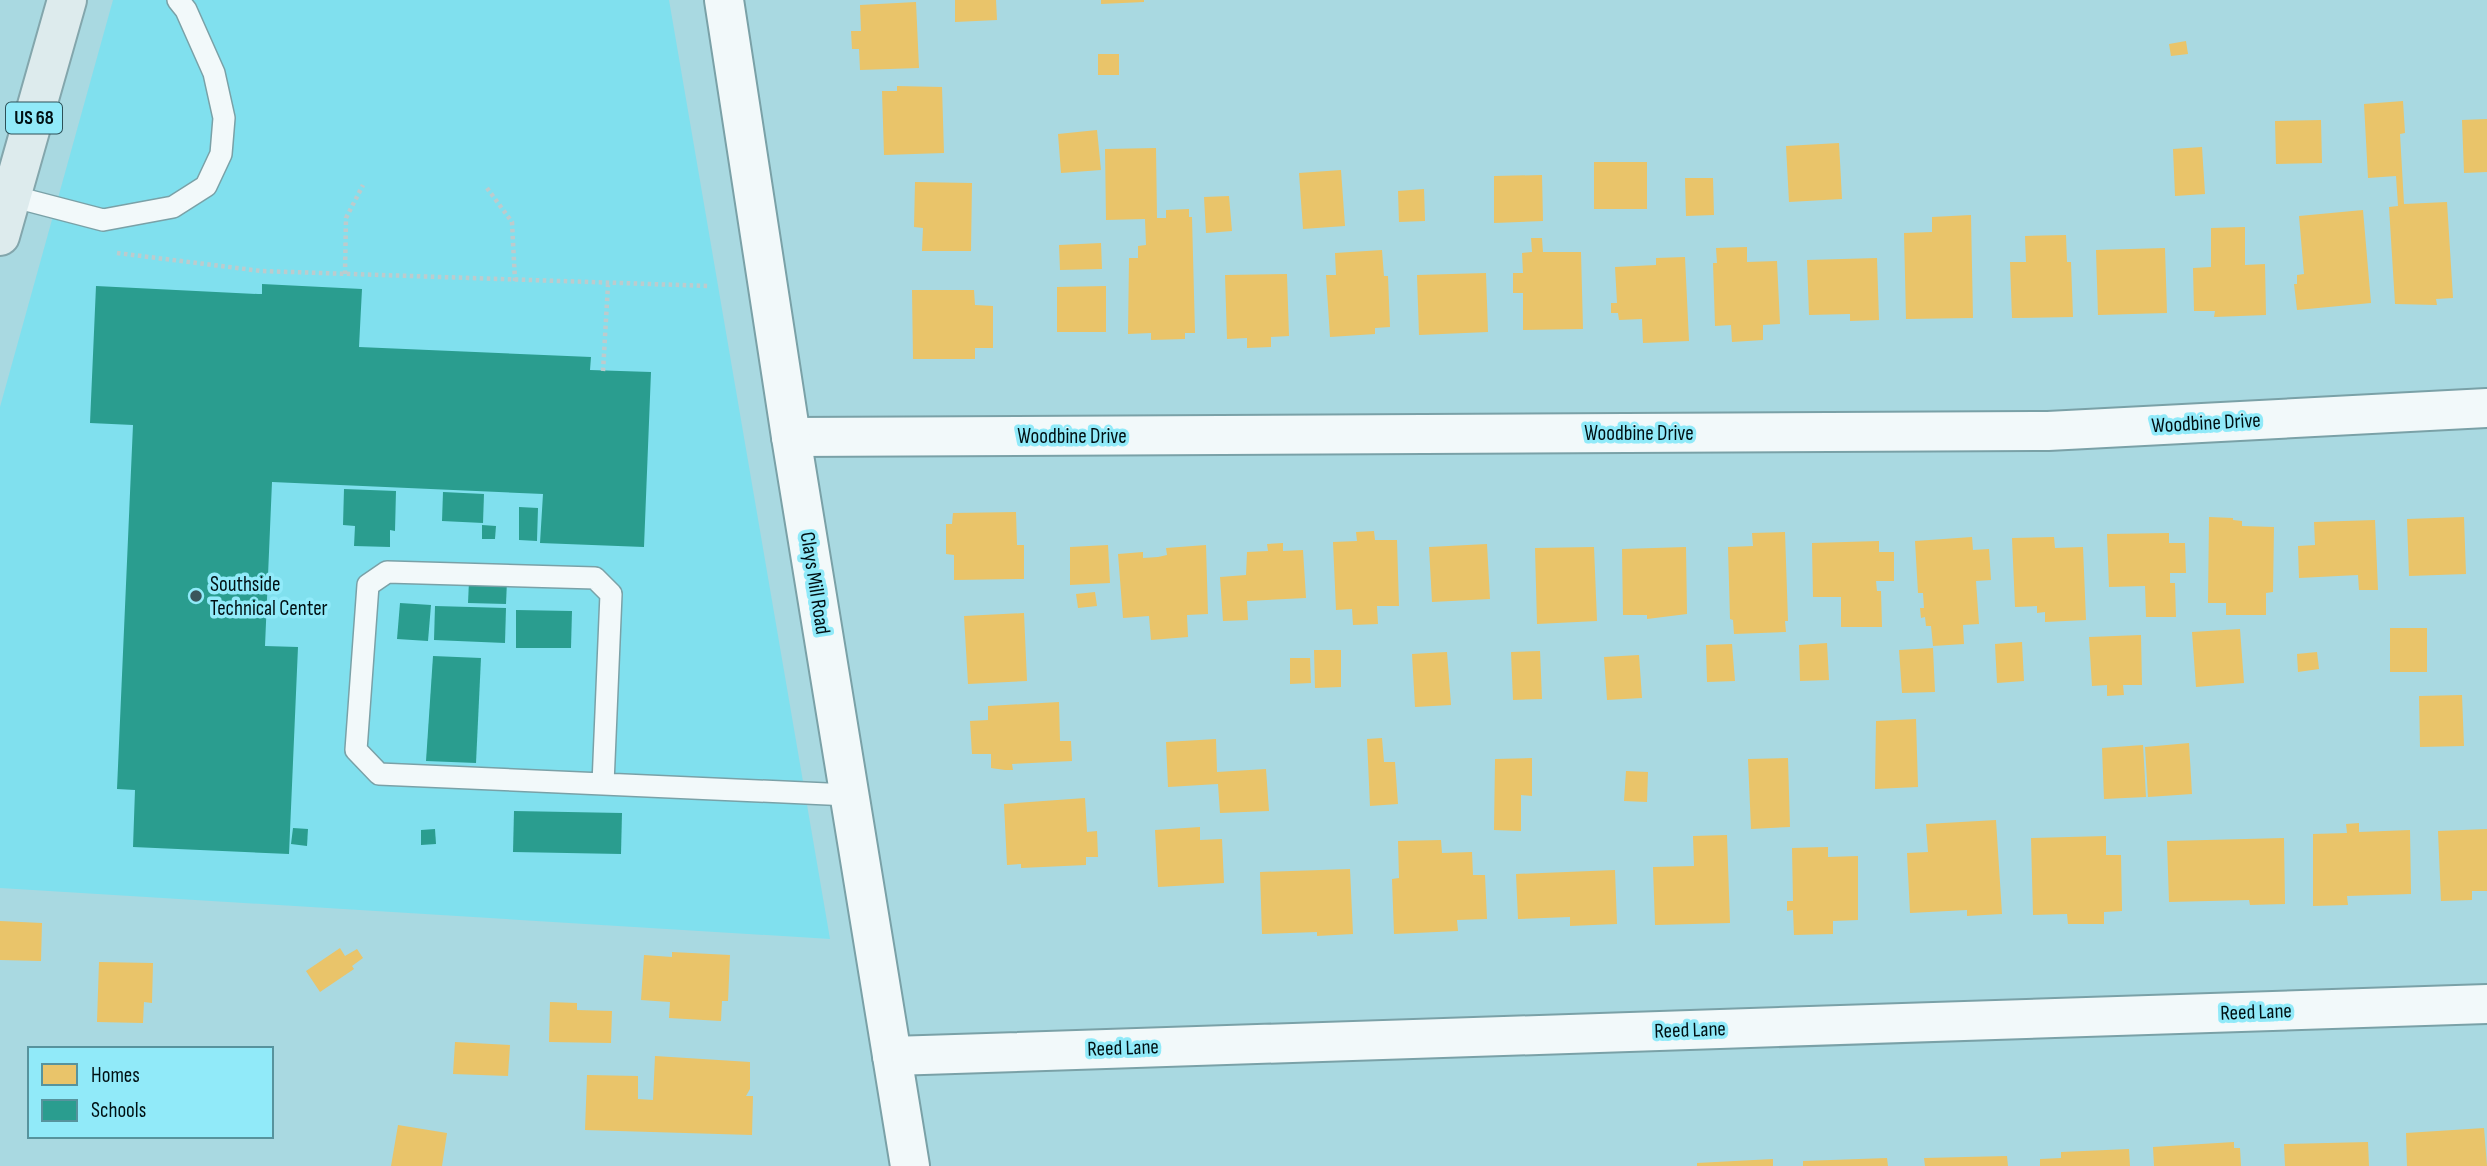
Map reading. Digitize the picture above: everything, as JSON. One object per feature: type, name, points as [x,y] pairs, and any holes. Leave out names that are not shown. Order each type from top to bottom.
[{"type":"main road","name":"US 68","points":[[0,236],[6,195],[67,0]]},
{"type":"street","name":"Clays Mill Road","points":[[724,0],[791,437],[910,1166]]},
{"type":"street","name":"Woodbine Drive","points":[[791,437],[2048,431],[2487,408]]},
{"type":"street","name":"Reed Lane","points":[[892,1056],[2487,1004]]},
{"type":"lane","points":[[6,195],[103,220],[173,207],[206,186],[221,154],[224,118],[214,72],[186,10],[178,0]]},
{"type":"lane","points":[[603,784],[611,594],[595,578],[387,572],[368,585],[356,750],[379,774],[849,795]]},
{"type":"path","points":[[345,274],[346,218],[363,185]]},
{"type":"path","points":[[487,188],[512,222],[515,281]]},
{"type":"path","points":[[117,253],[261,271],[608,285],[710,286]]},
{"type":"path","points":[[603,371],[608,285]]},
{"type":"shaded area","points":[[113,0],[669,0],[830,939],[0,888],[0,407]]},
{"type":"building: Homes","points":[[955,0],[996,0],[997,20],[955,22]]},
{"type":"building: Homes","points":[[1101,0],[1144,0],[1144,2],[1101,4]]},
{"type":"building: Homes","points":[[916,2],[919,68],[860,70],[859,49],[852,49],[851,31],[861,31],[860,5]]},
{"type":"building: Homes","points":[[2186,41],[2188,54],[2171,56],[2169,44]]},
{"type":"building: Homes","points":[[1098,54],[1119,54],[1119,75],[1098,75]]},
{"type":"building: Homes","points":[[897,86],[942,87],[944,153],[884,155],[882,91],[897,91]]},
{"type":"building: Homes","points":[[2403,101],[2405,133],[2400,134],[2404,204],[2447,202],[2453,298],[2436,299],[2437,305],[2395,304],[2389,207],[2398,206],[2396,176],[2368,178],[2364,104]]},
{"type":"building: Homes","points":[[2487,119],[2487,172],[2464,173],[2462,120]]},
{"type":"building: Homes","points":[[2321,120],[2322,163],[2276,164],[2275,121]]},
{"type":"building: Homes","points":[[1097,130],[1101,170],[1061,173],[1058,134]]},
{"type":"building: Homes","points":[[1839,143],[1842,199],[1789,202],[1786,146]]},
{"type":"building: Homes","points":[[2202,147],[2205,194],[2175,196],[2173,149]]},
{"type":"building: Homes","points":[[1156,148],[1157,218],[1166,218],[1166,210],[1189,209],[1189,217],[1192,217],[1195,333],[1185,333],[1185,339],[1151,340],[1151,333],[1128,334],[1129,258],[1138,258],[1138,246],[1146,245],[1145,219],[1106,220],[1105,149]]},
{"type":"building: Homes","points":[[1594,162],[1647,162],[1647,209],[1594,209]]},
{"type":"building: Homes","points":[[1341,170],[1345,226],[1303,229],[1299,173]]},
{"type":"building: Homes","points":[[1542,175],[1543,221],[1494,223],[1494,176]]},
{"type":"building: Homes","points":[[1685,178],[1713,178],[1714,215],[1686,216]]},
{"type":"building: Homes","points":[[915,182],[972,183],[971,251],[922,251],[923,228],[914,227]]},
{"type":"building: Homes","points":[[1424,189],[1425,221],[1399,222],[1398,191]]},
{"type":"building: Homes","points":[[1229,196],[1232,231],[1206,233],[1204,197]]},
{"type":"building: Homes","points":[[2363,210],[2371,303],[2297,310],[2294,284],[2297,284],[2297,275],[2304,274],[2299,216]]},
{"type":"building: Homes","points":[[1971,215],[1973,318],[1906,319],[1904,233],[1932,232],[1932,217]]},
{"type":"building: Homes","points":[[2245,227],[2245,265],[2265,264],[2266,315],[2214,317],[2215,311],[2194,311],[2193,268],[2211,267],[2211,228]]},
{"type":"building: Homes","points":[[2066,235],[2067,262],[2071,262],[2073,317],[2012,318],[2010,262],[2026,262],[2025,236]]},
{"type":"building: Homes","points":[[1531,238],[1542,238],[1543,252],[1581,252],[1583,329],[1523,330],[1523,293],[1513,293],[1513,273],[1523,273],[1522,253],[1532,252]]},
{"type":"building: Homes","points":[[1101,243],[1102,269],[1060,270],[1059,245]]},
{"type":"building: Homes","points":[[1747,247],[1747,262],[1777,261],[1780,324],[1763,325],[1763,340],[1732,342],[1731,325],[1715,326],[1713,263],[1717,263],[1716,248]]},
{"type":"building: Homes","points":[[2165,248],[2167,313],[2098,315],[2096,250]]},
{"type":"building: Homes","points":[[1382,250],[1384,276],[1388,276],[1390,327],[1375,328],[1375,334],[1330,337],[1326,275],[1336,275],[1335,253]]},
{"type":"building: Homes","points":[[1685,257],[1689,341],[1643,343],[1642,319],[1619,320],[1618,313],[1611,313],[1611,303],[1617,303],[1615,267],[1656,265],[1656,258]]},
{"type":"building: Homes","points":[[1877,258],[1879,320],[1850,321],[1850,314],[1809,315],[1807,260]]},
{"type":"building: Homes","points":[[1486,273],[1488,332],[1419,335],[1417,275]]},
{"type":"building: Homes","points":[[1287,274],[1289,336],[1271,337],[1271,347],[1247,348],[1247,338],[1227,339],[1225,275]]},
{"type":"building: Homes","points":[[1106,286],[1106,332],[1057,332],[1057,287]]},
{"type":"building: Homes","points":[[912,290],[974,290],[975,305],[993,306],[993,348],[975,348],[975,359],[913,359]]},
{"type":"building: Homes","points":[[1016,512],[1017,545],[1024,545],[1024,579],[954,580],[954,555],[946,554],[946,524],[952,524],[953,513]]},
{"type":"building: Homes","points":[[2209,517],[2233,518],[2242,521],[2242,526],[2274,527],[2273,592],[2266,593],[2266,615],[2226,615],[2226,603],[2208,603]]},
{"type":"building: Homes","points":[[2464,517],[2466,574],[2409,576],[2407,519]]},
{"type":"building: Homes","points":[[2375,520],[2378,590],[2359,590],[2358,575],[2299,578],[2298,546],[2315,545],[2314,522]]},
{"type":"building: Homes","points":[[1374,531],[1375,540],[1397,540],[1399,606],[1377,606],[1378,624],[1353,625],[1352,609],[1336,610],[1333,542],[1357,541],[1356,532]]},
{"type":"building: Homes","points":[[1785,532],[1788,621],[1785,621],[1786,632],[1734,634],[1733,620],[1730,619],[1728,547],[1753,546],[1752,533]]},
{"type":"building: Homes","points":[[2169,533],[2169,543],[2185,543],[2186,573],[2170,573],[2170,583],[2175,583],[2176,617],[2146,617],[2145,586],[2109,587],[2107,534]]},
{"type":"building: Homes","points":[[1972,537],[1973,550],[1989,549],[1991,580],[1976,581],[1979,624],[1963,625],[1964,644],[1933,646],[1931,626],[1926,626],[1925,617],[1921,618],[1920,608],[1924,608],[1923,593],[1918,593],[1915,541]]},
{"type":"building: Homes","points":[[2054,537],[2055,548],[2083,547],[2086,620],[2045,622],[2045,612],[2037,613],[2037,606],[2015,607],[2012,538]]},
{"type":"building: Homes","points":[[1879,541],[1879,552],[1894,552],[1894,581],[1876,581],[1877,591],[1881,591],[1882,627],[1841,627],[1841,597],[1813,597],[1812,543]]},
{"type":"building: Homes","points":[[1283,543],[1283,551],[1303,550],[1306,598],[1247,601],[1248,620],[1223,621],[1220,577],[1246,575],[1247,552],[1268,551],[1267,544]]},
{"type":"building: Homes","points":[[1487,544],[1490,599],[1432,602],[1429,547]]},
{"type":"building: Homes","points":[[1108,545],[1110,583],[1070,585],[1070,547]]},
{"type":"building: Homes","points":[[1206,545],[1208,614],[1187,615],[1188,637],[1151,640],[1149,616],[1123,618],[1118,554],[1143,552],[1143,558],[1158,557],[1167,555],[1166,548]]},
{"type":"building: Homes","points":[[1594,547],[1597,621],[1537,624],[1535,548]]},
{"type":"building: Homes","points":[[1686,547],[1687,614],[1647,619],[1647,615],[1623,615],[1622,549]]},
{"type":"building: Homes","points":[[1095,592],[1097,606],[1078,608],[1076,594]]},
{"type":"building: Homes","points":[[1024,613],[1027,681],[968,684],[964,616]]},
{"type":"building: Homes","points":[[2390,628],[2427,628],[2427,672],[2390,672]]},
{"type":"building: Homes","points":[[2240,629],[2244,683],[2196,687],[2192,632]]},
{"type":"building: Homes","points":[[2141,635],[2142,685],[2123,685],[2124,695],[2107,696],[2107,685],[2092,686],[2089,637]]},
{"type":"building: Homes","points":[[2022,642],[2024,681],[1997,683],[1995,644]]},
{"type":"building: Homes","points":[[1827,643],[1829,680],[1800,681],[1799,645]]},
{"type":"building: Homes","points":[[1732,644],[1735,681],[1707,682],[1706,645]]},
{"type":"building: Homes","points":[[1933,648],[1935,692],[1902,693],[1899,650]]},
{"type":"building: Homes","points":[[1314,650],[1341,650],[1341,687],[1315,688]]},
{"type":"building: Homes","points":[[1540,651],[1542,699],[1513,700],[1511,652]]},
{"type":"building: Homes","points":[[1447,652],[1451,705],[1415,707],[1412,654]]},
{"type":"building: Homes","points":[[2317,652],[2319,669],[2298,672],[2297,654]]},
{"type":"building: Homes","points":[[1639,655],[1642,698],[1607,700],[1604,657]]},
{"type":"building: Homes","points":[[1290,658],[1310,658],[1311,683],[1290,684]]},
{"type":"building: Homes","points":[[2462,695],[2464,746],[2420,747],[2419,696]]},
{"type":"building: Homes","points":[[1059,702],[1060,741],[1071,741],[1072,761],[1012,764],[1013,770],[1005,770],[991,768],[991,754],[972,754],[970,721],[988,720],[988,706]]},
{"type":"building: Homes","points":[[1916,719],[1918,787],[1875,789],[1876,721]]},
{"type":"building: Homes","points":[[1382,738],[1384,762],[1395,762],[1398,804],[1370,806],[1367,739]]},
{"type":"building: Homes","points":[[1216,739],[1217,772],[1266,769],[1269,811],[1220,813],[1218,784],[1168,787],[1166,742]]},
{"type":"building: Homes","points":[[2189,743],[2192,794],[2148,797],[2145,747]]},
{"type":"building: Homes","points":[[2143,745],[2146,797],[2104,799],[2102,748]]},
{"type":"building: Homes","points":[[1532,758],[1532,796],[1521,795],[1521,831],[1494,830],[1495,759]]},
{"type":"building: Homes","points":[[1788,758],[1790,827],[1751,829],[1748,759]]},
{"type":"building: Homes","points":[[1626,771],[1648,772],[1647,802],[1624,801]]},
{"type":"building: Homes","points":[[1085,798],[1087,832],[1097,831],[1098,857],[1086,857],[1086,865],[1021,868],[1021,864],[1007,865],[1004,804]]},
{"type":"building: Homes","points":[[1996,820],[2002,914],[1967,916],[1967,910],[1910,913],[1907,853],[1928,852],[1926,824]]},
{"type":"building: Homes","points":[[2359,823],[2359,832],[2410,830],[2411,894],[2347,896],[2348,905],[2313,906],[2313,834],[2347,833],[2346,824]]},
{"type":"building: Homes","points":[[1200,827],[1200,840],[1222,839],[1224,883],[1158,887],[1155,830]]},
{"type":"building: Homes","points":[[2487,829],[2487,891],[2472,891],[2472,900],[2441,901],[2438,831]]},
{"type":"building: Homes","points":[[1727,835],[1730,923],[1655,925],[1653,867],[1694,866],[1693,836]]},
{"type":"building: Homes","points":[[2106,836],[2106,855],[2121,855],[2122,911],[2104,912],[2104,924],[2068,924],[2067,914],[2033,915],[2031,838]]},
{"type":"building: Homes","points":[[2284,838],[2285,904],[2250,905],[2249,900],[2169,902],[2167,841]]},
{"type":"building: Homes","points":[[1441,840],[1442,853],[1472,852],[1473,875],[1485,875],[1487,919],[1457,920],[1458,931],[1394,934],[1392,879],[1399,878],[1398,841]]},
{"type":"building: Homes","points":[[1828,847],[1828,857],[1858,856],[1858,920],[1833,921],[1833,934],[1794,935],[1793,910],[1787,911],[1787,901],[1793,901],[1792,848]]},
{"type":"building: Homes","points":[[1350,869],[1353,934],[1262,934],[1260,872]]},
{"type":"building: Homes","points":[[1615,870],[1617,924],[1570,926],[1570,917],[1518,919],[1516,874]]},
{"type":"building: Homes","points":[[0,921],[42,923],[41,961],[0,960]]},
{"type":"building: Homes","points":[[340,948],[345,956],[357,949],[363,958],[352,966],[354,969],[320,992],[306,971]]},
{"type":"building: Homes","points":[[672,952],[730,955],[728,1001],[722,1001],[721,1021],[669,1018],[670,1002],[641,1000],[644,955],[672,957]]},
{"type":"building: Homes","points":[[99,962],[153,963],[152,1003],[144,1002],[143,1023],[97,1022]]},
{"type":"building: Homes","points":[[550,1002],[577,1003],[577,1010],[612,1011],[611,1043],[549,1042]]},
{"type":"building: Homes","points":[[455,1042],[510,1045],[508,1076],[453,1074]]},
{"type":"building: Homes","points":[[655,1056],[750,1062],[750,1089],[746,1096],[753,1096],[752,1135],[585,1130],[587,1075],[638,1076],[638,1099],[653,1100]]},
{"type":"building: Homes","points":[[398,1125],[447,1133],[442,1166],[391,1166]]},
{"type":"building: Homes","points":[[2484,1128],[2487,1166],[2407,1166],[2406,1133]]},
{"type":"building: Homes","points":[[2234,1142],[2234,1148],[2240,1148],[2241,1166],[2154,1166],[2153,1147]]},
{"type":"building: Homes","points":[[2368,1142],[2369,1166],[2285,1166],[2284,1144]]},
{"type":"building: Homes","points":[[2129,1149],[2130,1166],[2040,1166],[2040,1159],[2061,1158],[2061,1152]]},
{"type":"building: Homes","points":[[2007,1156],[2008,1166],[1925,1166],[1924,1158]]},
{"type":"building: Homes","points":[[1887,1158],[1888,1166],[1803,1166],[1803,1161]]},
{"type":"building: Homes","points":[[1773,1159],[1773,1166],[1697,1166],[1697,1163]]},
{"type":"building: Schools","name":"Southside Technical Center","points":[[262,284],[362,289],[359,347],[591,357],[590,370],[651,372],[644,547],[540,543],[543,494],[272,482],[265,646],[298,647],[289,854],[133,847],[135,790],[117,789],[133,425],[90,423],[96,286],[262,294]]},
{"type":"building: Schools","points":[[344,489],[396,491],[395,531],[390,530],[390,547],[354,546],[355,526],[343,525]]},
{"type":"building: Schools","points":[[443,492],[484,494],[483,523],[442,521]]},
{"type":"building: Schools","points":[[519,507],[538,508],[537,541],[519,540]]},
{"type":"building: Schools","points":[[482,525],[496,526],[495,539],[482,539]]},
{"type":"building: Schools","points":[[469,581],[507,581],[506,604],[468,603]]},
{"type":"building: Schools","points":[[400,603],[431,605],[428,641],[397,639]]},
{"type":"building: Schools","points":[[435,606],[506,608],[505,643],[434,640]]},
{"type":"building: Schools","points":[[516,610],[572,611],[571,648],[516,648]]},
{"type":"building: Schools","points":[[433,656],[481,658],[476,763],[426,761]]},
{"type":"building: Schools","points":[[514,811],[622,813],[621,854],[513,852]]},
{"type":"building: Schools","points":[[293,828],[308,829],[307,846],[291,844]]},
{"type":"building: Schools","points":[[435,829],[436,844],[421,845],[421,830]]},
{"type":"place","name":"Southside Technical Center","points":[[196,596]]}]
